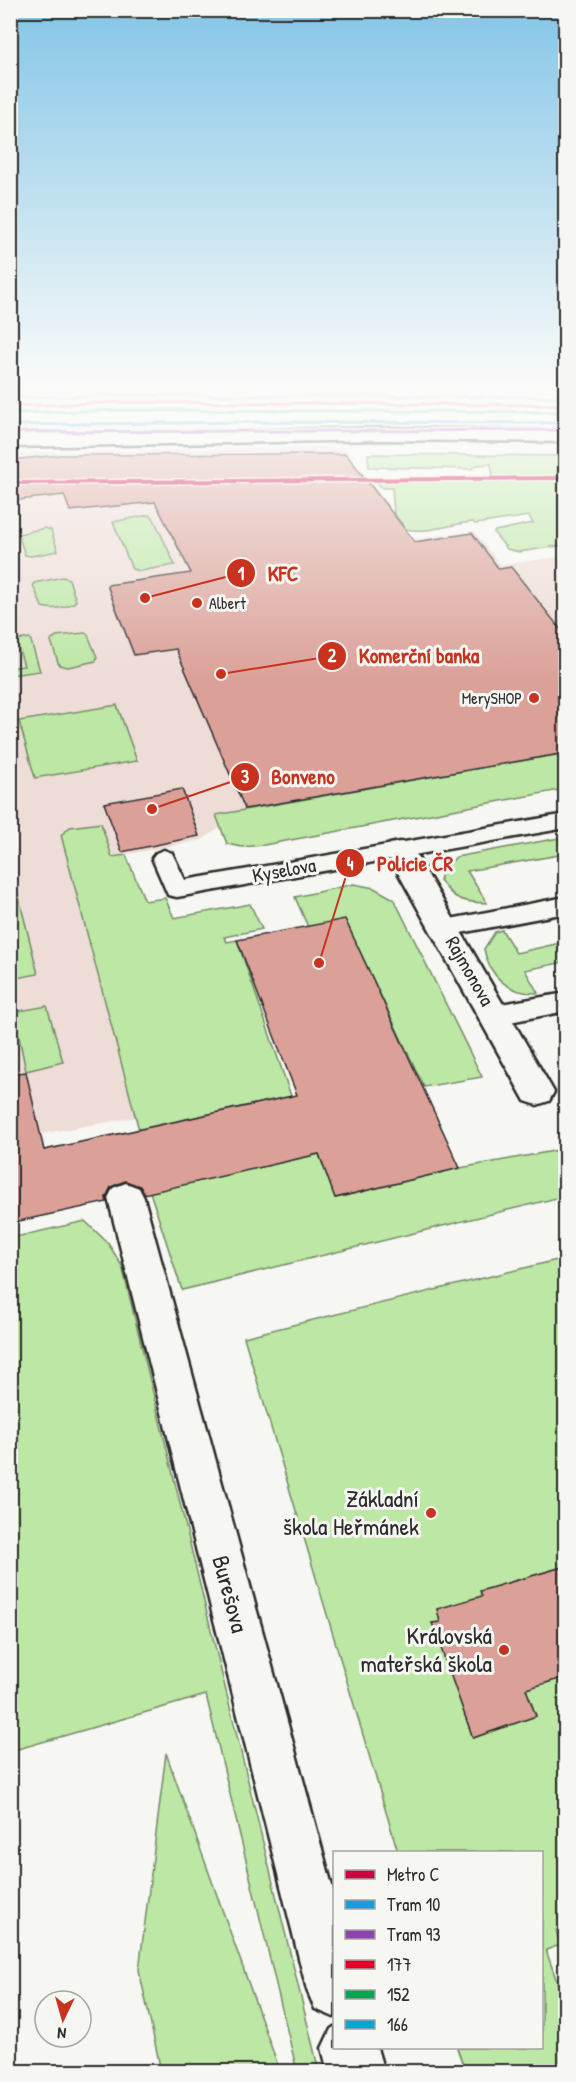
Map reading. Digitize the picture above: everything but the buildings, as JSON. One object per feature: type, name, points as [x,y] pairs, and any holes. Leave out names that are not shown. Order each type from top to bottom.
[{"type":"main road","name":"Rajmonova","points":[[400,851],[537,1092]]},
{"type":"main road","name":"Burešova","points":[[126,1198],[333,1986]]},
{"type":"main road","points":[[350,2049],[356,2072]]},
{"type":"lane","name":"Kyselova","points":[[164,858],[177,889],[566,821]]},
{"type":"lane","points":[[445,928],[566,905]]},
{"type":"lane","points":[[495,1015],[566,1002]]},
{"type":"shaded area","points":[[10,484],[372,484],[413,539],[474,531],[501,565],[566,556],[565,764],[239,815],[202,840],[112,857],[100,823],[61,835],[136,1117],[11,1139]]},
{"type":"green space","points":[[379,484],[565,484],[565,545],[519,552],[507,549],[494,533],[495,531],[533,523],[529,516],[475,524],[473,522],[464,523],[431,530],[405,529],[394,513],[392,488],[382,488]]},
{"type":"green space","points":[[148,515],[153,517],[175,565],[140,571],[132,569],[113,522]]},
{"type":"green space","points":[[45,528],[51,530],[58,551],[25,555],[18,534]]},
{"type":"green space","points":[[63,577],[69,579],[76,601],[60,608],[42,607],[34,583]]},
{"type":"green space","points":[[85,633],[97,657],[96,661],[68,667],[59,665],[51,641],[56,636]]},
{"type":"green space","points":[[30,638],[40,671],[11,675],[11,668],[24,666],[16,640]]},
{"type":"green space","points":[[117,705],[137,761],[35,778],[19,721]]},
{"type":"green space","points":[[565,753],[565,789],[264,845],[242,847],[227,844],[216,815]]},
{"type":"green space","points":[[101,823],[112,857],[126,855],[145,901],[165,898],[174,918],[250,904],[262,929],[224,937],[227,942],[237,940],[291,1096],[139,1130],[61,835],[70,827]]},
{"type":"green space","points":[[565,837],[565,854],[467,871],[487,903],[460,899],[450,892],[440,880],[443,870],[456,857]]},
{"type":"green space","points":[[10,862],[38,974],[11,979],[10,979]]},
{"type":"green space","points":[[354,884],[374,888],[394,899],[482,1077],[424,1087],[345,920],[308,927],[295,897]]},
{"type":"green space","points":[[502,930],[516,953],[565,942],[565,962],[525,970],[538,993],[528,993],[509,987],[490,968],[484,949],[495,932]]},
{"type":"green space","points":[[47,1006],[63,1062],[26,1071],[14,1012]]},
{"type":"green space","points":[[565,1149],[565,1196],[182,1290],[150,1192],[319,1154],[336,1198],[460,1168]]},
{"type":"green space","points":[[85,1221],[108,1243],[122,1266],[319,2071],[297,2071],[206,1695],[11,1751],[11,1238]]},
{"type":"green space","name":"Základní škola Heřmánek","points":[[565,1258],[565,1566],[481,1591],[487,1608],[437,1609],[440,1622],[433,1624],[473,1738],[536,1716],[526,1689],[565,1677],[565,1927],[556,1930],[560,1945],[546,1950],[565,2005],[565,2071],[465,2071],[457,2049],[543,2049],[543,1851],[398,1851],[244,1337]]},
{"type":"green space","points":[[166,1753],[280,2071],[161,2071],[139,1970]]},
{"type":"place","name":"KFC","points":[[145,598]]},
{"type":"place","name":"Albert","points":[[197,603]]},
{"type":"place","name":"Komerční banka","points":[[221,674]]},
{"type":"place","name":"MerySHOP","points":[[534,698]]},
{"type":"place","name":"Bonveno","points":[[152,809]]},
{"type":"place","name":"Policie ČR","points":[[319,963]]},
{"type":"place","name":"Základní škola Heřmánek","points":[[431,1513]]},
{"type":"place","name":"Královská mateřská škola","points":[[504,1650]]}]
